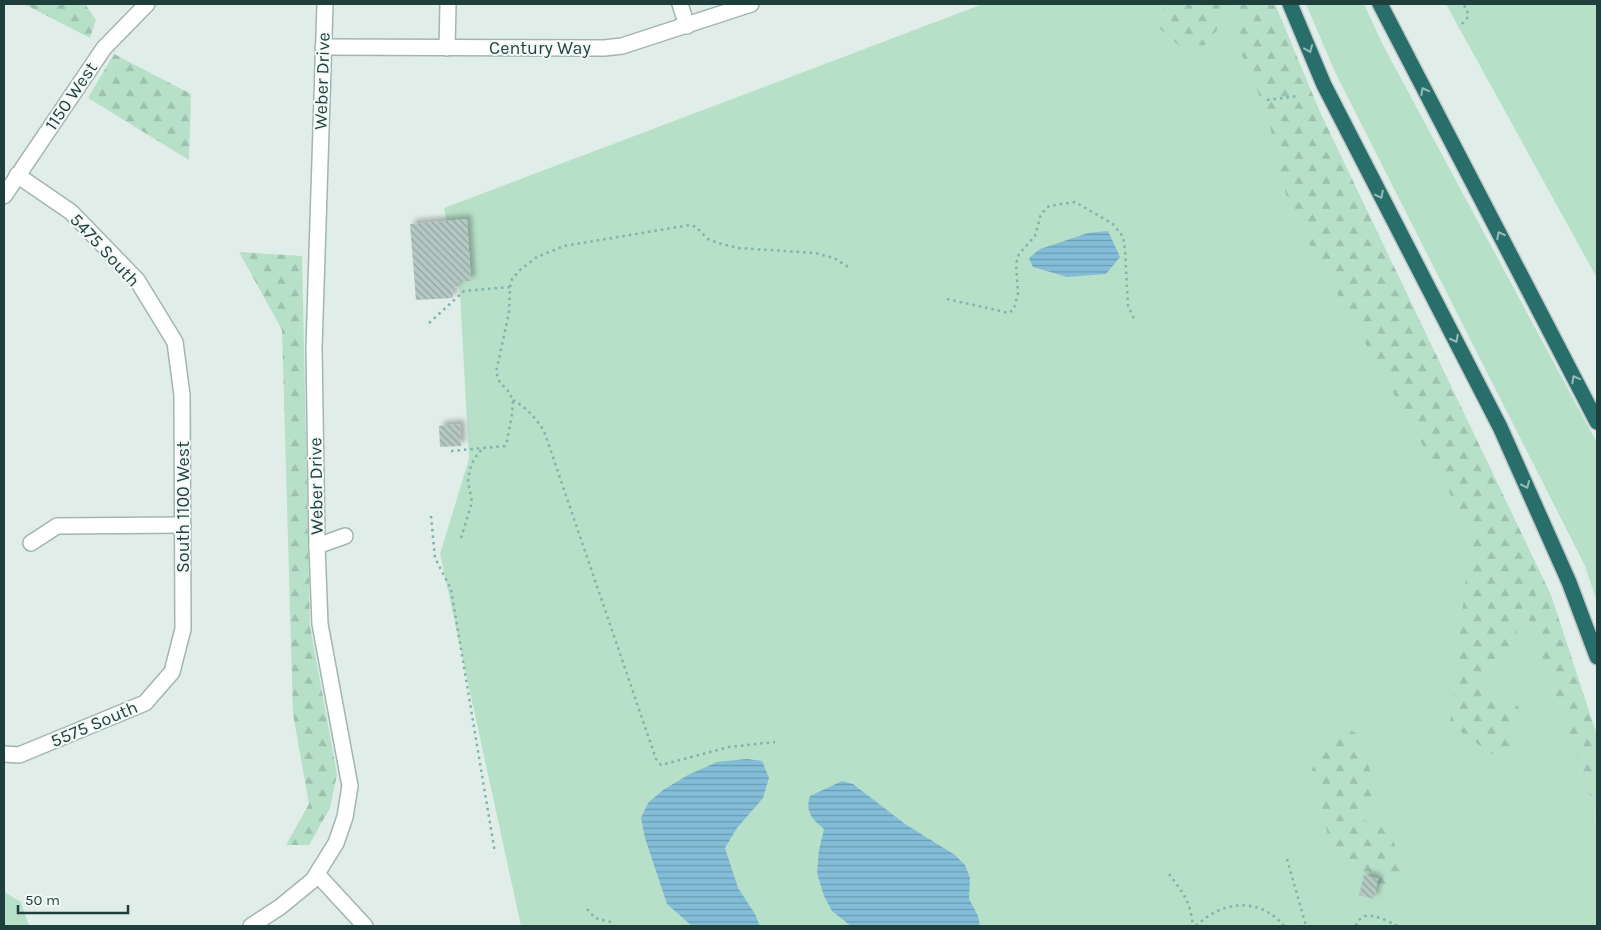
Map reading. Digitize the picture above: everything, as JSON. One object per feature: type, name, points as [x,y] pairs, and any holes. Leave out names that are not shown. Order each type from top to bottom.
[{"type":"highway","points":[[1290,4],[1324,85],[1500,427],[1569,582],[1597,657]]},
{"type":"highway","points":[[1380,4],[1597,422]]},
{"type":"street","name":"1150 West","points":[[4,196],[104,48],[147,4]]},
{"type":"street","name":"Weber Drive","points":[[251,926],[280,908],[313,880],[336,843],[345,817],[350,786],[320,624],[321,544],[314,348],[325,4]]},
{"type":"street","points":[[447,48],[448,4]]},
{"type":"street","points":[[680,4],[687,26]]},
{"type":"street","name":"Century Way","points":[[323,47],[604,48],[622,46],[751,4]]},
{"type":"street","name":"5475 South","points":[[17,175],[71,212],[137,280],[176,342]]},
{"type":"street","name":"South 1100 West","points":[[172,672],[183,629],[182,395],[176,342]]},
{"type":"street","points":[[31,543],[57,526],[183,525]]},
{"type":"street","points":[[321,544],[346,536]]},
{"type":"street","name":"5575 South","points":[[4,754],[20,755],[144,703],[172,672]]},
{"type":"street","points":[[316,874],[365,926]]},
{"type":"path","points":[[1462,4],[1467,9],[1468,17],[1462,24]]},
{"type":"path","points":[[1267,100],[1298,96]]},
{"type":"path","points":[[947,299],[1009,313],[1014,309],[1018,292],[1016,264],[1019,254],[1035,236],[1041,214],[1049,206],[1075,202],[1112,224],[1123,237],[1126,250],[1128,306],[1135,321]]},
{"type":"path","points":[[451,451],[505,446],[513,400],[507,388],[500,383],[496,372],[509,313],[510,287],[512,280],[526,265],[537,257],[564,246],[690,225],[696,227],[708,238],[718,243],[738,248],[815,253],[834,258],[850,268]]},
{"type":"path","points":[[429,322],[464,291],[510,287]]},
{"type":"path","points":[[513,400],[537,419],[544,431],[656,759],[661,765],[730,747],[775,742]]},
{"type":"path","points":[[461,538],[472,502],[468,480],[470,469],[474,459],[483,448]]},
{"type":"path","points":[[431,516],[434,558],[451,590],[495,853]]},
{"type":"path","points":[[1287,859],[1306,926]]},
{"type":"path","points":[[1170,874],[1184,893],[1191,908],[1194,926]]},
{"type":"path","points":[[1194,926],[1206,916],[1223,909],[1250,905],[1262,909],[1284,926]]},
{"type":"path","points":[[587,909],[595,918],[611,922],[614,926]]},
{"type":"path","points":[[1356,926],[1358,920],[1364,916],[1372,916],[1398,926]]},
{"type":"green space","points":[[24,4],[85,4],[96,20],[90,38]]},
{"type":"green space","points":[[983,4],[1252,4],[1523,602],[1593,804],[1597,831],[1597,926],[521,926],[440,554],[469,459],[460,294],[444,208]]},
{"type":"green space","points":[[1169,4],[1220,4],[1217,30],[1205,45],[1180,47],[1154,23],[1161,11]]},
{"type":"green space","points":[[1239,4],[1275,4],[1320,112],[1551,595],[1597,735],[1597,831],[1593,804],[1523,603],[1513,649],[1476,683],[1519,707],[1510,767],[1450,724],[1471,531],[1289,208],[1267,113],[1238,46]]},
{"type":"green space","points":[[1306,4],[1364,4],[1383,45],[1597,443],[1597,602],[1585,566],[1335,72]]},
{"type":"green space","points":[[1445,4],[1597,4],[1597,278],[1447,6]]},
{"type":"green space","points":[[114,54],[191,94],[189,160],[88,98]]},
{"type":"green space","points":[[239,252],[302,256],[310,626],[337,774],[330,808],[309,845],[286,845],[309,804],[293,714],[282,330]]},
{"type":"green space","points":[[1339,725],[1358,734],[1378,794],[1359,810],[1362,819],[1391,831],[1404,881],[1386,894],[1333,857],[1312,769]]},
{"type":"green space","points":[[4,892],[21,902],[29,926],[4,926]]},
{"type":"water","points":[[1108,231],[1120,257],[1106,274],[1067,277],[1033,267],[1029,258],[1040,249],[1088,233]]},
{"type":"water","points":[[747,759],[762,761],[769,778],[763,798],[737,828],[725,848],[738,888],[755,914],[760,926],[692,926],[667,904],[645,838],[641,818],[648,803],[663,790],[688,775],[717,762]]},
{"type":"water","points":[[842,781],[853,784],[905,824],[955,855],[965,865],[970,878],[969,899],[978,916],[980,926],[851,926],[832,911],[824,896],[817,873],[819,850],[824,829],[811,815],[808,806],[810,796]]},
{"type":"building","points":[[467,219],[471,281],[458,282],[459,287],[452,288],[453,298],[416,300],[410,224]]},
{"type":"building","points":[[460,424],[461,446],[440,447],[439,426]]},
{"type":"building","points":[[1364,875],[1378,879],[1374,899],[1359,895]]}]
